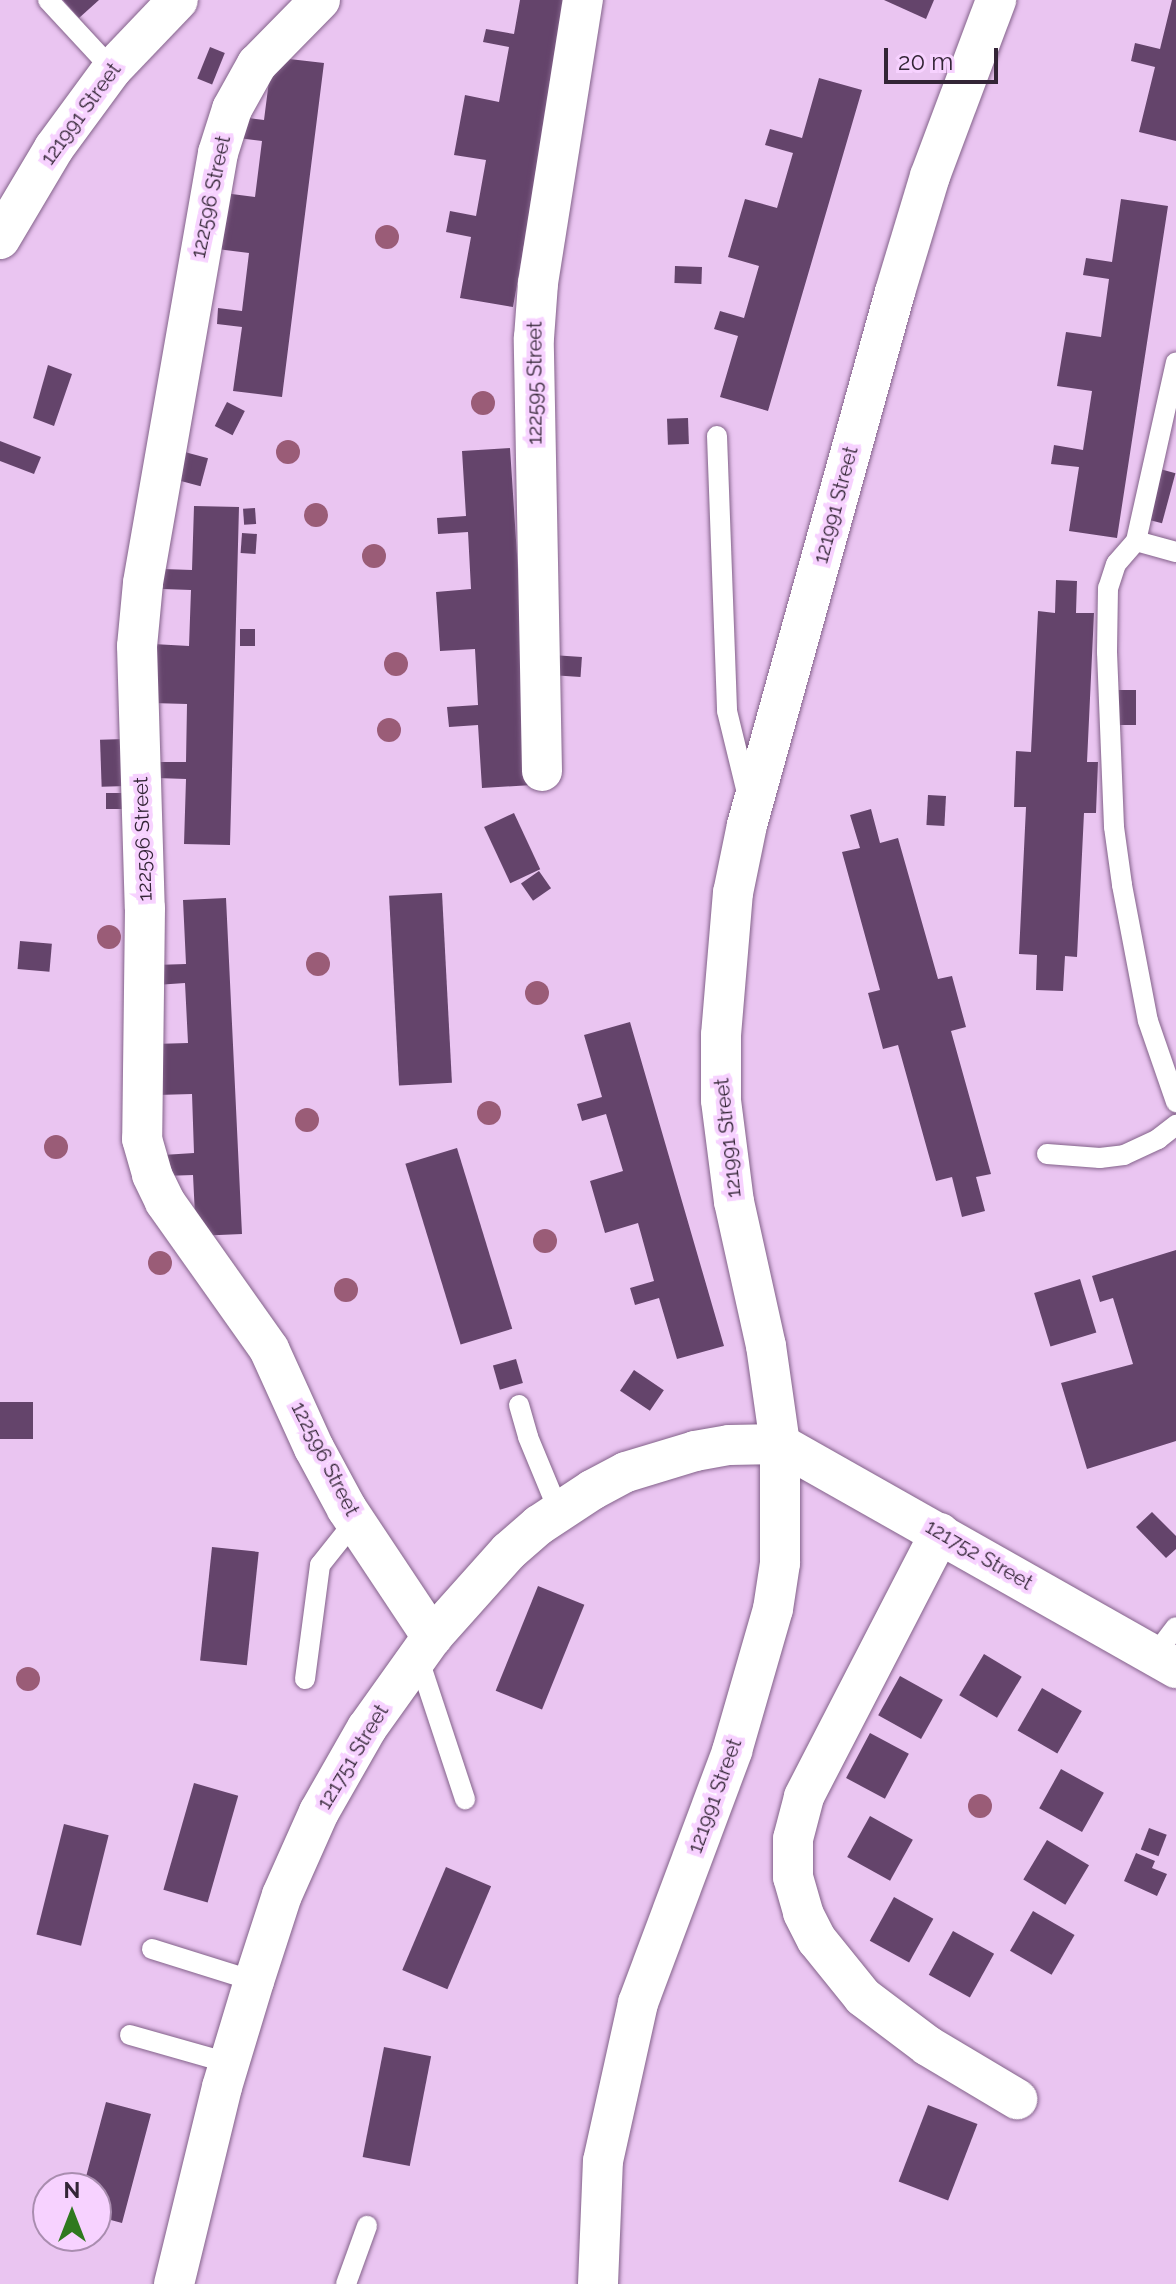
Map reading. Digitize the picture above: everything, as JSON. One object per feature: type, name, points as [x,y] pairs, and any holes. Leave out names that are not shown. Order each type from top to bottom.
[{"type":"street","name":"121991 Street","points":[[0,239],[54,148],[112,69],[178,0]]},
{"type":"street","name":"122596 Street","points":[[320,0],[257,64],[232,109],[218,153],[143,583],[137,646],[145,908],[141,1109],[146,1156],[165,1202],[269,1349],[314,1448],[425,1647]]},
{"type":"street","name":"122595 Street","points":[[542,771],[534,338],[538,283],[583,0]]},
{"type":"street","name":"121991 Street","points":[[598,2284],[603,2161],[638,2003],[732,1751],[773,1609],[780,1563],[780,1444],[766,1346],[734,1202],[721,1100],[725,969],[733,893],[752,809],[895,292],[930,176],[996,0]]},
{"type":"street","name":"121751 Street","points":[[174,2284],[229,2063],[282,1895],[319,1812],[367,1728],[425,1647],[509,1551],[559,1512],[615,1478],[662,1459],[729,1445],[780,1444]]},
{"type":"street","name":"121752 Street","points":[[780,1444],[940,1533],[1169,1650]]},
{"type":"street","points":[[940,1533],[804,1797],[793,1839],[793,1877],[803,1913],[817,1940],[863,1997],[928,2046],[1017,2099]]},
{"type":"lane","points":[[48,0],[112,69]]},
{"type":"lane","points":[[1176,362],[1136,541],[1113,569],[1108,588],[1107,652],[1114,827],[1148,1021],[1176,1102]]},
{"type":"lane","points":[[717,436],[727,711],[752,809]]},
{"type":"lane","points":[[1136,541],[1176,552]]},
{"type":"lane","points":[[1047,1154],[1100,1158],[1124,1155],[1158,1139],[1176,1125]]},
{"type":"lane","points":[[519,1405],[538,1465],[559,1512]]},
{"type":"lane","points":[[305,1679],[320,1565],[355,1521]]},
{"type":"lane","points":[[425,1647],[465,1799]]},
{"type":"lane","points":[[152,1949],[254,1981]]},
{"type":"lane","points":[[130,2035],[229,2063]]},
{"type":"lane","points":[[346,2284],[367,2226]]},
{"type":"building","points":[[63,0],[99,0],[79,18]]},
{"type":"building","points":[[520,0],[568,0],[513,307],[460,298],[471,237],[446,232],[450,211],[476,216],[486,160],[454,155],[465,95],[499,102],[509,47],[483,42],[486,29],[514,34]]},
{"type":"building","points":[[884,0],[934,0],[926,19]]},
{"type":"building","points":[[1172,0],[1176,0],[1176,141],[1139,132],[1155,67],[1131,61],[1135,43],[1160,49]]},
{"type":"building","points":[[210,47],[225,53],[212,85],[197,79]]},
{"type":"building","points":[[272,57],[324,63],[282,397],[233,391],[242,327],[217,324],[218,308],[242,311],[249,253],[217,249],[224,193],[255,197],[262,141],[238,138],[241,117],[264,120]]},
{"type":"building","points":[[819,78],[862,90],[768,411],[720,397],[738,336],[714,329],[720,311],[744,318],[759,266],[728,257],[745,199],[777,208],[793,153],[765,145],[770,129],[802,138]]},
{"type":"building","points":[[1121,199],[1168,206],[1117,538],[1069,531],[1079,467],[1051,464],[1054,445],[1083,450],[1092,391],[1057,386],[1066,332],[1101,337],[1109,279],[1083,275],[1086,258],[1112,262]]},
{"type":"building","points":[[675,266],[702,267],[701,284],[674,283]]},
{"type":"building","points":[[48,365],[72,374],[54,426],[33,418]]},
{"type":"building","points":[[227,402],[245,411],[233,435],[215,426]]},
{"type":"building","points":[[688,418],[689,444],[668,445],[667,419]]},
{"type":"building","points":[[0,441],[41,457],[34,474],[0,461]]},
{"type":"building","points":[[510,448],[532,785],[482,788],[478,725],[449,727],[447,707],[478,705],[475,649],[440,651],[436,592],[471,589],[468,532],[438,534],[437,518],[466,516],[462,451]]},
{"type":"building","points":[[181,451],[208,458],[201,486],[173,479]]},
{"type":"building","points":[[1160,469],[1175,473],[1162,523],[1147,519]]},
{"type":"building","points":[[194,506],[239,507],[230,845],[184,844],[186,779],[157,778],[157,762],[186,762],[187,704],[152,703],[153,644],[189,646],[191,590],[163,589],[163,569],[192,570]]},
{"type":"building","points":[[255,508],[256,524],[244,525],[243,509]]},
{"type":"building","points":[[242,533],[257,534],[256,554],[241,553]]},
{"type":"building","points":[[1056,580],[1077,581],[1076,613],[1094,613],[1087,762],[1098,762],[1096,813],[1084,813],[1077,957],[1065,956],[1063,991],[1036,990],[1037,955],[1019,954],[1026,807],[1014,807],[1016,751],[1031,752],[1038,611],[1055,613]]},
{"type":"building","points":[[240,629],[255,629],[255,646],[240,646]]},
{"type":"building","points":[[552,655],[582,657],[581,677],[551,675]]},
{"type":"building","points":[[1118,690],[1136,690],[1136,725],[1118,725]]},
{"type":"building","points":[[125,739],[127,786],[102,787],[100,740]]},
{"type":"building","points":[[106,793],[126,793],[126,809],[106,809]]},
{"type":"building","points":[[928,795],[946,796],[944,826],[926,825]]},
{"type":"building","points":[[871,809],[880,843],[898,838],[938,979],[952,976],[966,1027],[951,1031],[991,1174],[976,1177],[985,1211],[962,1217],[952,1177],[936,1181],[898,1045],[883,1049],[868,993],[880,990],[842,852],[860,848],[850,815]]},
{"type":"building","points":[[514,813],[540,869],[510,883],[484,827]]},
{"type":"building","points":[[539,871],[551,888],[533,901],[521,884]]},
{"type":"building","points":[[442,893],[452,1083],[399,1086],[389,896]]},
{"type":"building","points":[[226,898],[242,1234],[196,1236],[193,1175],[164,1176],[163,1155],[194,1153],[192,1094],[157,1095],[154,1044],[188,1043],[185,983],[156,985],[155,965],[186,964],[183,900]]},
{"type":"building","points":[[20,941],[52,944],[49,972],[18,969]]},
{"type":"building","points":[[630,1022],[724,1346],[677,1359],[659,1298],[635,1305],[630,1288],[654,1281],[638,1223],[605,1233],[590,1181],[623,1171],[606,1114],[582,1121],[577,1104],[602,1097],[584,1035]]},
{"type":"building","points":[[457,1148],[512,1329],[461,1345],[405,1164]]},
{"type":"building","points":[[1176,1250],[1176,1441],[1087,1469],[1061,1383],[1133,1364],[1113,1298],[1100,1302],[1092,1276]]},
{"type":"building","points":[[1080,1279],[1096,1333],[1050,1347],[1034,1293]]},
{"type":"building","points":[[516,1359],[523,1383],[500,1390],[493,1366]]},
{"type":"building","points":[[634,1370],[664,1390],[650,1411],[620,1391]]},
{"type":"building","points":[[0,1402],[33,1402],[33,1439],[0,1439]]},
{"type":"building","points":[[1152,1512],[1176,1536],[1176,1549],[1166,1558],[1136,1527]]},
{"type":"building","points":[[212,1547],[259,1552],[247,1665],[200,1660]]},
{"type":"building","points":[[538,1586],[584,1605],[542,1710],[496,1691]]},
{"type":"building","points":[[984,1654],[1022,1677],[997,1718],[959,1695]]},
{"type":"building","points":[[900,1676],[943,1700],[921,1739],[878,1715]]},
{"type":"building","points":[[1042,1688],[1082,1711],[1057,1753],[1018,1730]]},
{"type":"building","points":[[870,1733],[909,1754],[885,1799],[846,1778]]},
{"type":"building","points":[[1061,1769],[1104,1793],[1082,1832],[1039,1808]]},
{"type":"building","points":[[194,1783],[238,1796],[208,1902],[163,1890]]},
{"type":"building","points":[[870,1816],[913,1840],[890,1881],[847,1857]]},
{"type":"building","points":[[64,1824],[109,1835],[81,1946],[36,1935]]},
{"type":"building","points":[[1149,1828],[1167,1835],[1158,1856],[1141,1849]]},
{"type":"building","points":[[1047,1840],[1089,1865],[1065,1905],[1023,1879]]},
{"type":"building","points":[[1136,1853],[1155,1861],[1152,1868],[1167,1874],[1157,1896],[1124,1881]]},
{"type":"building","points":[[446,1867],[491,1886],[447,1989],[402,1970]]},
{"type":"building","points":[[894,1897],[933,1919],[909,1963],[870,1941]]},
{"type":"building","points":[[1033,1911],[1075,1935],[1052,1975],[1010,1951]]},
{"type":"building","points":[[953,1931],[994,1954],[970,1998],[929,1975]]},
{"type":"building","points":[[384,2047],[431,2056],[410,2166],[363,2157]]},
{"type":"building","points":[[106,2102],[151,2114],[122,2223],[112,2220],[112,2172],[87,2172]]},
{"type":"building","points":[[928,2105],[977,2124],[948,2201],[899,2182]]}]
